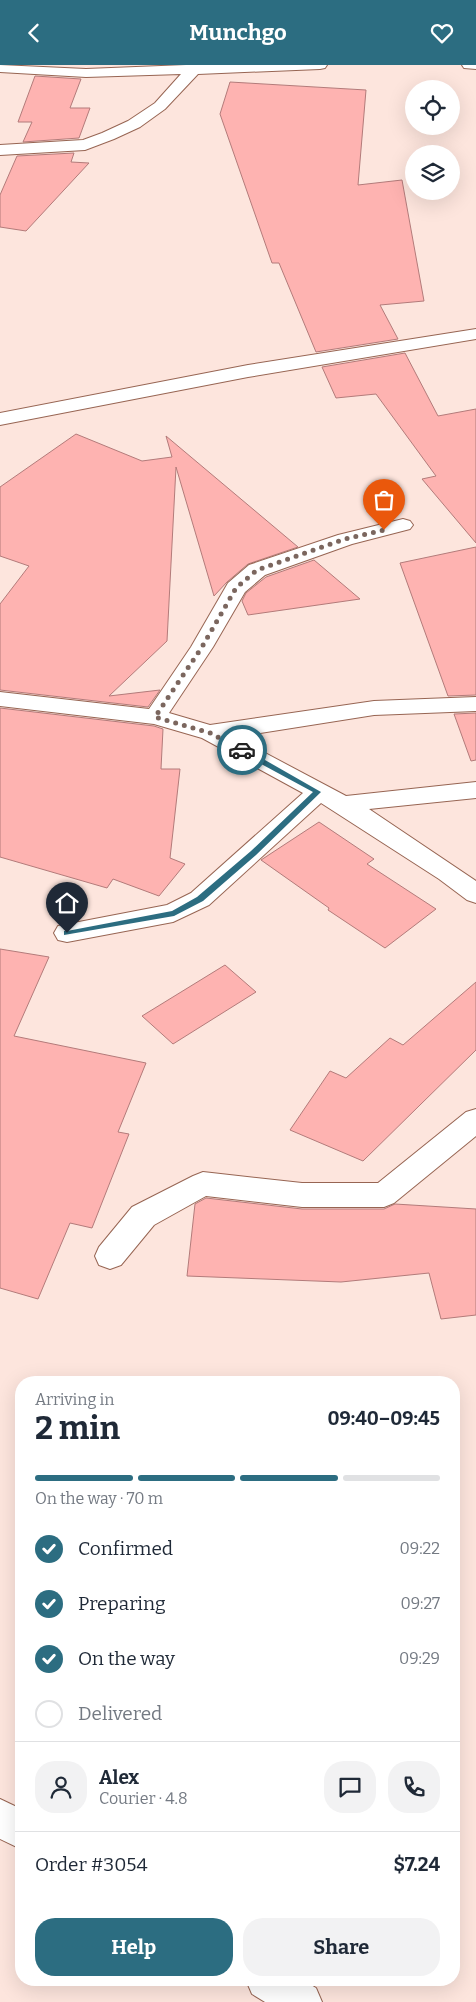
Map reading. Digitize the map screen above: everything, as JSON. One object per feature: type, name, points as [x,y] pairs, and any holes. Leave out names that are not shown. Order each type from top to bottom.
[{"type":"street","points":[[0,68],[86,73],[194,67],[320,65]]},
{"type":"street","points":[[469,65],[476,65]]},
{"type":"street","points":[[0,150],[78,146],[108,137],[160,106],[194,67]]},
{"type":"street","points":[[0,419],[248,371],[476,334]]},
{"type":"street","points":[[155,717],[202,647],[236,588],[257,570],[345,539],[403,525]]},
{"type":"street","points":[[0,699],[155,717],[210,733],[343,804],[448,873],[476,894]]},
{"type":"street","points":[[210,733],[374,708],[476,704]]},
{"type":"street","points":[[343,804],[476,790]]},
{"type":"street","points":[[67,933],[174,913],[200,899],[253,853],[318,792]]},
{"type":"street","points":[[110,1256],[143,1216],[204,1185],[302,1195],[384,1195],[476,1120]]},
{"type":"street","points":[[0,1818],[15,1827]]},
{"type":"street","points":[[276,1986],[302,2002]]},
{"type":"building","points":[[35,76],[81,79],[70,108],[90,108],[79,138],[23,142],[32,122],[18,122]]},
{"type":"building","points":[[230,82],[366,90],[358,185],[402,180],[424,301],[380,305],[398,339],[316,352],[279,263],[272,263],[220,114]]},
{"type":"building","points":[[74,153],[71,162],[89,163],[26,231],[0,227],[0,195],[17,156]]},
{"type":"building","points":[[405,353],[438,416],[476,409],[476,543],[422,479],[436,476],[376,394],[336,398],[322,367]]},
{"type":"building","points":[[76,434],[142,461],[172,457],[166,436],[298,547],[248,564],[214,596],[176,467],[167,641],[109,696],[160,690],[148,707],[0,690],[0,604],[29,566],[0,556],[0,487]]},
{"type":"building","points":[[476,547],[476,695],[448,696],[400,563]]},
{"type":"building","points":[[314,560],[360,599],[248,615],[242,601],[246,593],[266,577]]},
{"type":"building","points":[[0,708],[154,726],[163,729],[161,769],[180,769],[170,858],[185,864],[159,896],[113,879],[107,888],[0,857]]},
{"type":"building","points":[[476,713],[476,760],[471,761],[454,714]]},
{"type":"building","points":[[319,822],[374,859],[367,864],[436,909],[385,948],[328,910],[329,908],[261,860]]},
{"type":"building","points":[[0,949],[49,957],[14,1036],[146,1063],[118,1132],[129,1134],[92,1228],[70,1223],[38,1299],[0,1288]]},
{"type":"building","points":[[225,965],[256,992],[173,1044],[142,1016]]},
{"type":"building","points":[[476,982],[476,1050],[363,1161],[290,1130],[330,1071],[346,1078],[390,1038],[403,1045]]},
{"type":"building","points":[[206,1198],[302,1209],[384,1209],[395,1204],[476,1209],[476,1315],[441,1319],[429,1273],[341,1282],[187,1276],[195,1204]]},
{"type":"way so far","points":[[242,750],[210,733],[155,717],[202,647],[236,588],[257,570],[345,539],[384,530]]},
{"type":"route","points":[[67,933],[174,913],[200,899],[253,853],[318,792],[242,750]]}]
